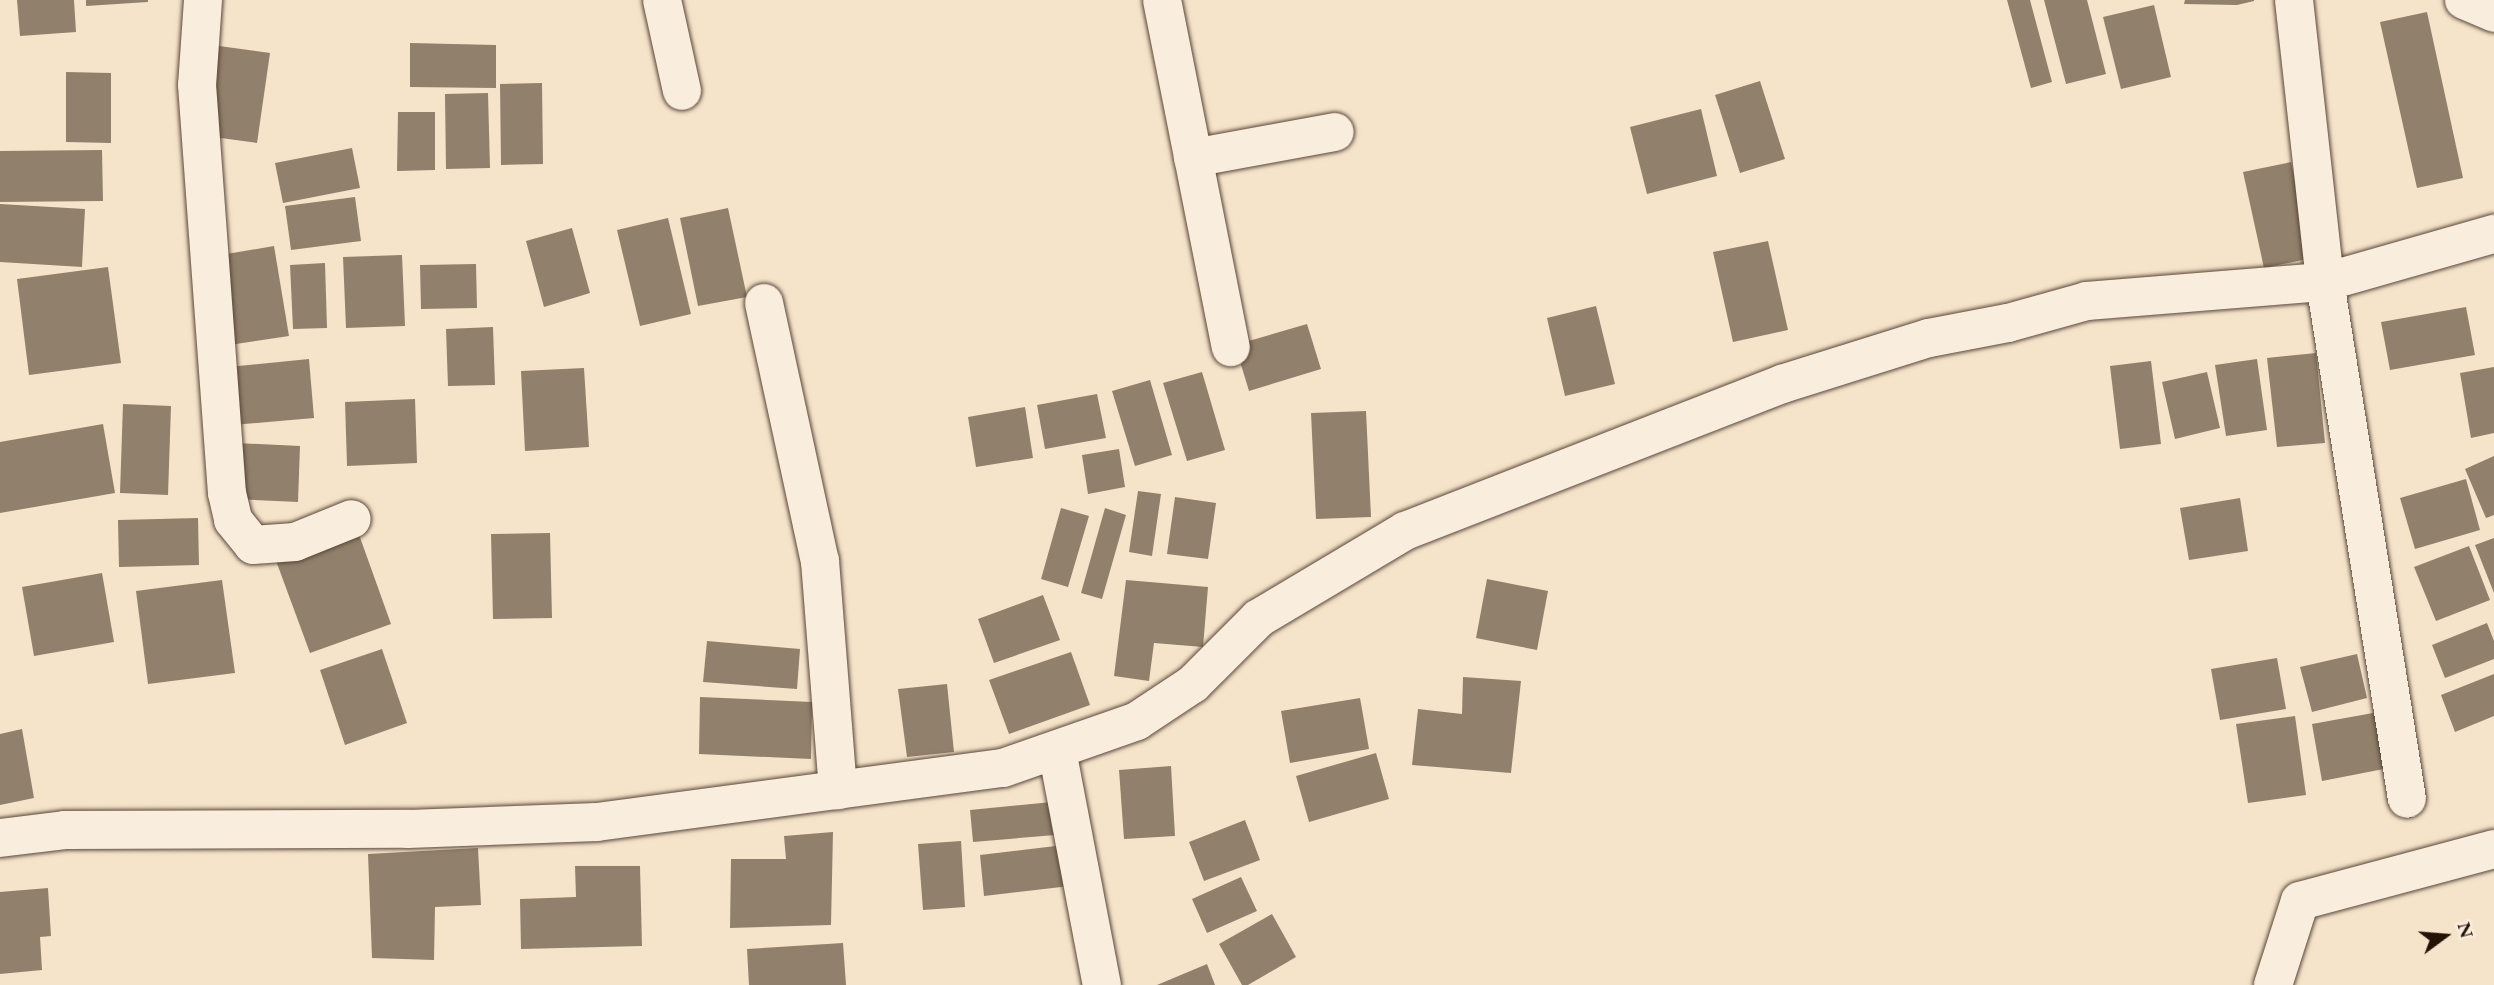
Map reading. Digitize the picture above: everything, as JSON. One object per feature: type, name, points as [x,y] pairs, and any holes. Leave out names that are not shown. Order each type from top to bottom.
[{"type":"street","points":[[203,0],[197,85],[226,480],[233,520],[253,545],[295,542],[352,519]]},
{"type":"street","points":[[662,0],[682,91]]},
{"type":"street","points":[[1162,0],[1231,347]]},
{"type":"street","points":[[2294,0],[2325,282],[2407,799]]},
{"type":"street","points":[[2463,0],[2494,13]]},
{"type":"street","points":[[1193,158],[1335,132]]},
{"type":"street","points":[[0,838],[65,830],[408,829],[597,822],[1003,768],[1137,721],[1193,684],[1259,618],[1405,531],[1782,384],[1929,338],[2008,323],[2087,301],[2325,282],[2494,234]]},
{"type":"street","points":[[764,303],[820,561],[838,790]]},
{"type":"street","points":[[1057,750],[1102,985]]},
{"type":"street","points":[[2273,985],[2300,901],[2494,849]]},
{"type":"building","points":[[17,0],[74,0],[76,32],[20,36]]},
{"type":"building","points":[[86,0],[148,0],[148,2],[86,6]]},
{"type":"building","points":[[2007,0],[2030,0],[2052,82],[2031,88]]},
{"type":"building","points":[[2044,0],[2087,0],[2106,74],[2066,84]]},
{"type":"building","points":[[2185,0],[2254,1],[2237,5],[2184,4]]},
{"type":"building","points":[[2154,5],[2171,77],[2121,89],[2103,17]]},
{"type":"building","points":[[2427,12],[2463,178],[2417,188],[2380,22]]},
{"type":"building","points":[[410,43],[496,45],[496,88],[410,87]]},
{"type":"building","points":[[219,46],[270,53],[257,143],[206,136]]},
{"type":"building","points":[[66,72],[111,73],[111,143],[66,142]]},
{"type":"building","points":[[1760,81],[1785,159],[1740,173],[1715,95]]},
{"type":"building","points":[[542,83],[543,164],[501,165],[500,84]]},
{"type":"building","points":[[488,93],[490,168],[446,169],[445,94]]},
{"type":"building","points":[[1701,109],[1717,176],[1647,194],[1630,127]]},
{"type":"building","points":[[398,112],[435,112],[435,170],[397,171]]},
{"type":"building","points":[[352,148],[360,188],[283,203],[275,163]]},
{"type":"building","points":[[102,150],[103,201],[0,202],[0,151]]},
{"type":"building","points":[[2291,162],[2312,258],[2264,268],[2243,172]]},
{"type":"building","points":[[355,197],[361,241],[291,250],[285,206]]},
{"type":"building","points":[[0,204],[85,209],[82,267],[0,262]]},
{"type":"building","points":[[728,208],[747,297],[698,306],[680,218]]},
{"type":"building","points":[[668,218],[691,314],[640,326],[617,230]]},
{"type":"building","points":[[572,228],[590,293],[544,307],[526,241]]},
{"type":"building","points":[[1768,241],[1788,330],[1733,342],[1713,252]]},
{"type":"building","points":[[274,246],[289,336],[229,345],[215,256]]},
{"type":"building","points":[[402,255],[405,326],[346,328],[343,257]]},
{"type":"building","points":[[325,263],[327,328],[293,329],[290,265]]},
{"type":"building","points":[[476,264],[477,308],[421,309],[420,265]]},
{"type":"building","points":[[108,267],[121,363],[29,375],[17,279]]},
{"type":"building","points":[[1596,306],[1615,384],[1565,396],[1547,318]]},
{"type":"building","points":[[2466,307],[2475,355],[2390,370],[2381,322]]},
{"type":"building","points":[[1307,324],[1321,369],[1249,391],[1235,345]]},
{"type":"building","points":[[493,327],[495,385],[448,386],[446,329]]},
{"type":"building","points":[[2316,353],[2325,443],[2277,447],[2267,358]]},
{"type":"building","points":[[309,359],[314,418],[233,425],[228,367]]},
{"type":"building","points":[[2257,359],[2267,430],[2226,436],[2215,365]]},
{"type":"building","points":[[2151,361],[2161,444],[2120,449],[2110,366]]},
{"type":"building","points":[[2494,367],[2494,433],[2471,438],[2460,373]]},
{"type":"building","points":[[584,368],[589,447],[525,451],[521,371]]},
{"type":"building","points":[[1202,372],[1225,450],[1187,461],[1163,383]]},
{"type":"building","points":[[2207,372],[2220,428],[2175,439],[2162,382]]},
{"type":"building","points":[[1150,380],[1172,455],[1135,466],[1112,391]]},
{"type":"building","points":[[1097,394],[1106,438],[1045,449],[1037,405]]},
{"type":"building","points":[[415,399],[417,463],[347,466],[345,402]]},
{"type":"building","points":[[123,404],[171,406],[168,495],[120,493]]},
{"type":"building","points":[[1025,407],[1033,458],[976,467],[968,417]]},
{"type":"building","points":[[1366,411],[1371,517],[1316,519],[1311,413]]},
{"type":"building","points":[[103,424],[115,493],[0,513],[0,442]]},
{"type":"building","points":[[236,443],[300,446],[298,502],[234,499]]},
{"type":"building","points":[[1119,449],[1125,487],[1088,494],[1082,455]]},
{"type":"building","points":[[2494,456],[2494,515],[2486,518],[2465,469]]},
{"type":"building","points":[[2466,479],[2480,530],[2415,549],[2400,498]]},
{"type":"building","points":[[1138,491],[1161,494],[1152,556],[1129,552]]},
{"type":"building","points":[[1175,497],[1216,503],[1208,559],[1167,554]]},
{"type":"building","points":[[2240,498],[2248,551],[2189,560],[2180,508]]},
{"type":"building","points":[[1061,508],[1089,516],[1068,587],[1041,579]]},
{"type":"building","points":[[1105,508],[1126,515],[1102,599],[1081,593]]},
{"type":"building","points":[[198,518],[199,565],[119,567],[118,520]]},
{"type":"building","points":[[357,529],[391,624],[310,653],[275,558]]},
{"type":"building","points":[[550,533],[552,618],[493,619],[491,534]]},
{"type":"building","points":[[2494,538],[2494,593],[2475,545]]},
{"type":"building","points":[[2469,546],[2490,600],[2436,621],[2414,567]]},
{"type":"building","points":[[102,573],[114,642],[34,656],[22,587]]},
{"type":"building","points":[[1487,579],[1548,591],[1537,650],[1476,638]]},
{"type":"building","points":[[222,580],[235,673],[148,684],[136,591]]},
{"type":"building","points":[[1126,580],[1208,587],[1203,647],[1154,643],[1149,681],[1114,676]]},
{"type":"building","points":[[1043,595],[1060,640],[994,663],[978,619]]},
{"type":"building","points":[[2487,623],[2494,641],[2494,659],[2445,678],[2432,645]]},
{"type":"building","points":[[707,641],[800,649],[797,689],[703,682]]},
{"type":"building","points":[[382,649],[407,723],[345,745],[320,670]]},
{"type":"building","points":[[1071,652],[1090,705],[1009,734],[989,680]]},
{"type":"building","points":[[2357,654],[2367,698],[2312,712],[2300,667]]},
{"type":"building","points":[[2277,658],[2286,709],[2220,720],[2211,669]]},
{"type":"building","points":[[2494,674],[2494,716],[2455,732],[2441,695]]},
{"type":"building","points":[[1463,677],[1521,681],[1511,773],[1412,765],[1418,709],[1462,714]]},
{"type":"building","points":[[947,684],[954,752],[907,757],[898,689]]},
{"type":"building","points":[[700,697],[812,702],[811,759],[699,754]]},
{"type":"building","points":[[1360,698],[1369,749],[1290,763],[1281,711]]},
{"type":"building","points":[[2384,711],[2394,767],[2322,781],[2312,724]]},
{"type":"building","points":[[2295,716],[2306,795],[2248,803],[2236,724]]},
{"type":"building","points":[[22,729],[34,798],[0,805],[0,734]]},
{"type":"building","points":[[1376,753],[1389,799],[1309,822],[1296,776]]},
{"type":"building","points":[[1171,766],[1175,836],[1124,839],[1119,770]]},
{"type":"building","points":[[1052,802],[1055,835],[973,842],[970,810]]},
{"type":"building","points":[[1245,820],[1260,860],[1204,881],[1189,842]]},
{"type":"building","points":[[833,832],[831,925],[730,928],[731,859],[786,859],[784,836]]},
{"type":"building","points":[[961,841],[965,907],[923,910],[918,844]]},
{"type":"building","points":[[1064,845],[1070,886],[984,896],[980,855]]},
{"type":"building","points":[[478,848],[481,905],[435,907],[434,960],[372,958],[368,854]]},
{"type":"building","points":[[575,866],[640,866],[642,946],[521,949],[520,899],[576,897]]},
{"type":"building","points":[[1241,877],[1257,911],[1207,933],[1192,899]]},
{"type":"building","points":[[48,888],[51,936],[40,937],[42,970],[0,974],[0,892]]},
{"type":"building","points":[[1272,914],[1296,957],[1248,985],[1242,985],[1219,944]]},
{"type":"building","points":[[843,943],[846,985],[749,985],[747,949]]},
{"type":"building","points":[[1207,964],[1215,985],[1157,985]]}]
